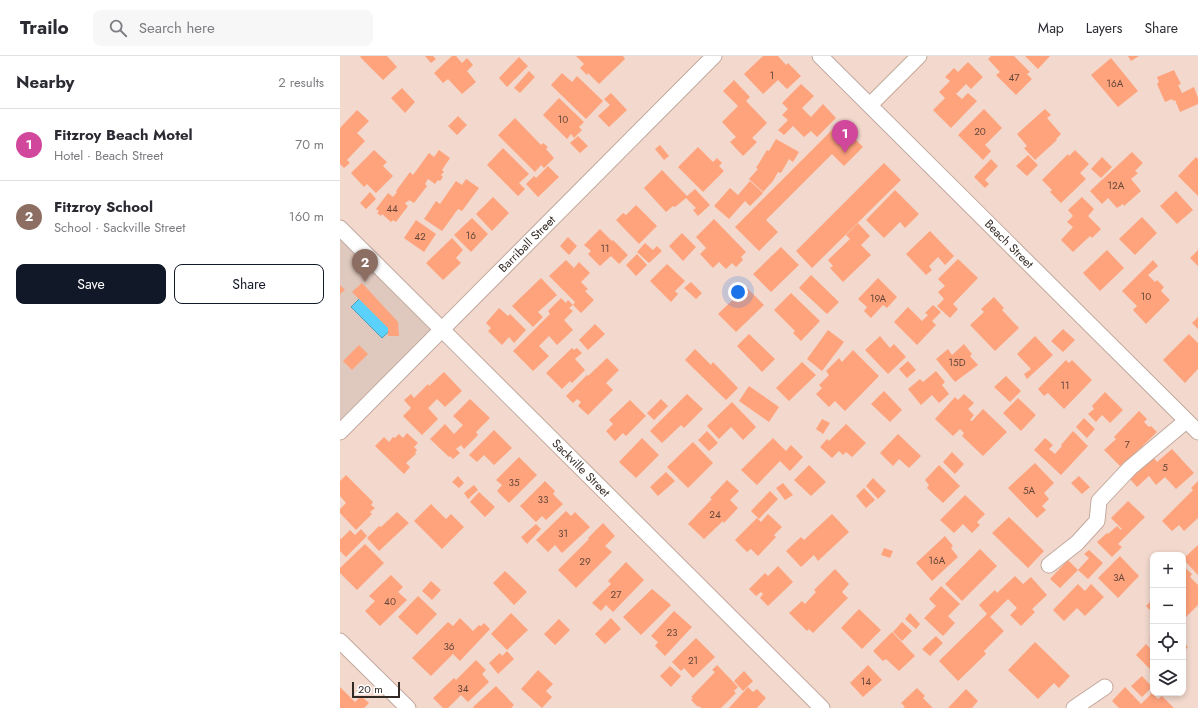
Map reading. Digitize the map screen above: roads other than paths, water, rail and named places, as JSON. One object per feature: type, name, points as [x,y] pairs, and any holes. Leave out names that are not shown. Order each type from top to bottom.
[{"type":"street","name":"Barriball Street","points":[[340,432],[714,56]]},
{"type":"street","name":"Beach Street","points":[[820,56],[1198,432]]},
{"type":"street","points":[[870,105],[918,56]]},
{"type":"street","name":"Sackville Street","points":[[340,228],[822,708]]},
{"type":"street","points":[[1049,565],[1077,543],[1097,521],[1099,501],[1130,468],[1186,421]]},
{"type":"street","points":[[340,641],[408,708]]},
{"type":"street","points":[[1074,708],[1105,687]]},
{"type":"water","points":[[367,291],[398,323],[382,338],[351,307]]},
{"type":"place","name":"Fitzroy Beach Motel","points":[[845,153]]},
{"type":"place","name":"Fitzroy School","points":[[365,282]]}]
